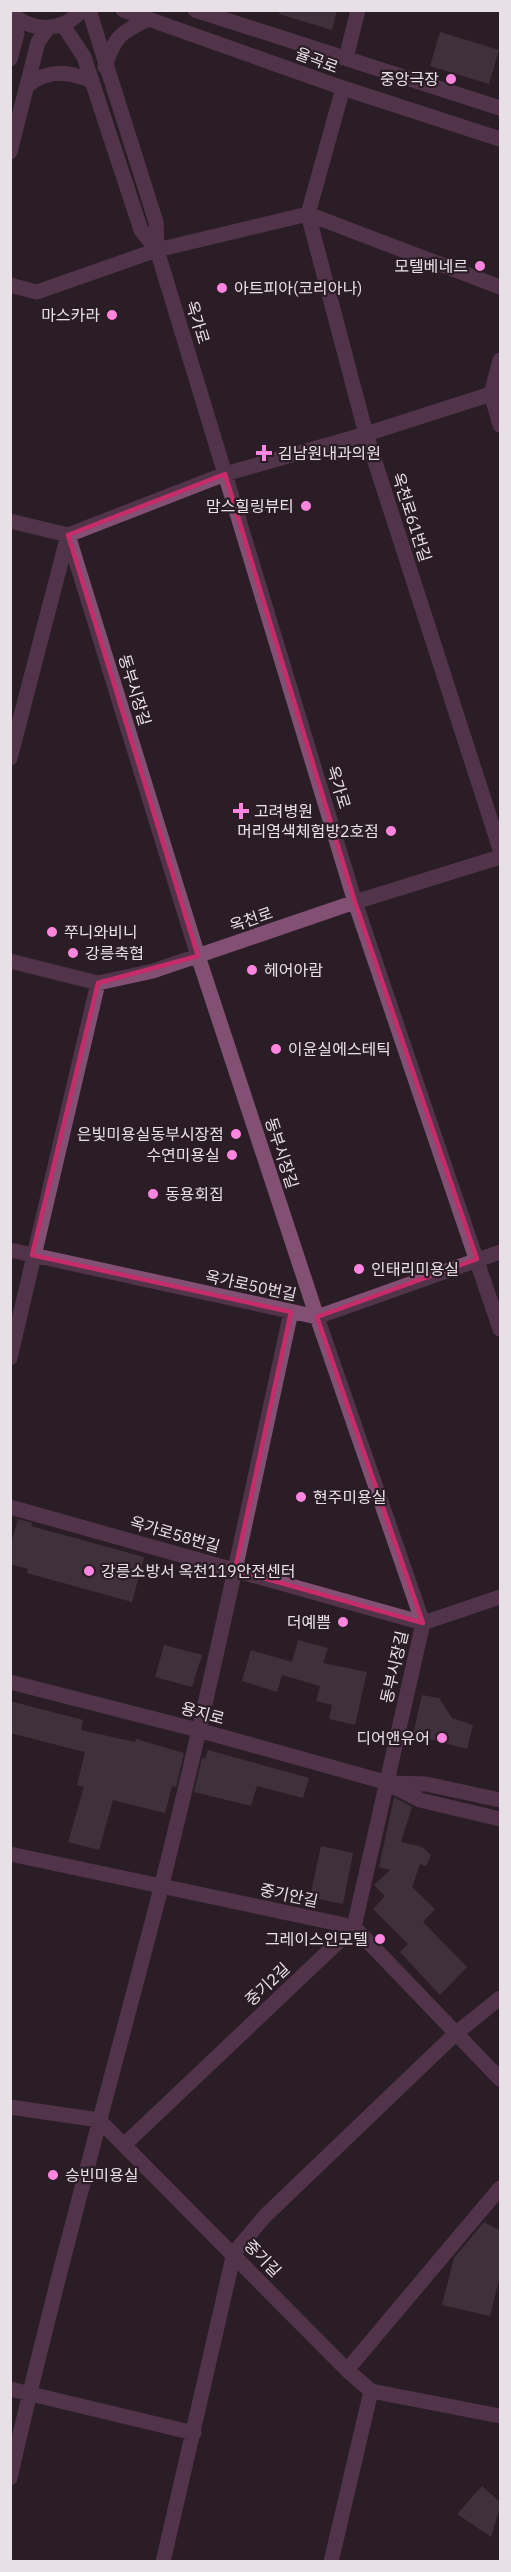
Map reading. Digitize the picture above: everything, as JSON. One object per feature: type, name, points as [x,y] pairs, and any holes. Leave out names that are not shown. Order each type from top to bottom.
[{"type":"street","points":[[10,152],[38,42],[56,26],[82,10]]},
{"type":"street","name":"옥가로","points":[[88,10],[156,222],[157,250],[355,902],[501,1329]]},
{"type":"street","name":"율곡로","points":[[123,10],[343,88],[501,139]]},
{"type":"street","points":[[195,10],[501,108]]},
{"type":"street","points":[[346,58],[358,10]]},
{"type":"street","points":[[11,13],[35,27],[56,26]]},
{"type":"street","points":[[10,59],[17,34],[11,13]]},
{"type":"street","points":[[105,67],[111,47],[119,35],[149,19]]},
{"type":"street","name":"옥가로","points":[[56,26],[84,57],[141,230],[157,250]]},
{"type":"street","points":[[27,87],[40,76],[59,72],[92,81]]},
{"type":"street","points":[[308,214],[343,88]]},
{"type":"street","points":[[10,285],[37,292],[157,250],[308,214],[501,287]]},
{"type":"street","name":"옥천로61번길","points":[[308,214],[366,434],[501,849]]},
{"type":"street","points":[[501,360],[496,395],[501,425]]},
{"type":"street","points":[[10,521],[68,535],[225,474],[496,395]]},
{"type":"street","points":[[10,758],[68,535]]},
{"type":"street","name":"동부시장길","points":[[68,535],[198,956],[317,1317],[423,1623],[385,1782]]},
{"type":"street","name":"옥천로","points":[[10,961],[98,983],[153,971],[355,902],[501,857]]},
{"type":"street","points":[[10,1358],[32,1256],[98,983]]},
{"type":"street","name":"옥가로50번길","points":[[10,1250],[317,1317]]},
{"type":"street","points":[[317,1317],[501,1252]]},
{"type":"street","points":[[10,2478],[29,2394],[161,1886],[235,1570],[291,1312]]},
{"type":"street","name":"옥가로58번길","points":[[10,1507],[423,1623]]},
{"type":"street","points":[[423,1623],[501,1597]]},
{"type":"street","name":"용지로","points":[[10,1682],[198,1730],[385,1782],[420,1800],[501,1819]]},
{"type":"street","points":[[385,1782],[354,1927],[501,2079]]},
{"type":"street","name":"용지로","points":[[385,1782],[426,1784],[501,1800]]},
{"type":"street","name":"중기안길","points":[[10,1854],[354,1927]]},
{"type":"street","name":"중기2길","points":[[124,2145],[354,1927]]},
{"type":"street","points":[[163,2562],[234,2253],[264,2217],[455,2034],[501,1998]]},
{"type":"street","points":[[10,2107],[99,2120]]},
{"type":"street","name":"중기길","points":[[99,2120],[234,2253],[347,2370],[371,2391]]},
{"type":"street","points":[[347,2370],[501,2188]]},
{"type":"street","points":[[10,2389],[194,2433]]},
{"type":"street","points":[[331,2562],[371,2391],[501,2416]]},
{"type":"highlighted area","points":[[225,474],[355,902],[477,1259],[317,1317],[423,1623],[235,1570],[291,1312],[32,1255],[98,983],[198,956],[68,535]]},
{"type":"building","points":[[280,10],[337,10],[332,30],[279,14]]},
{"type":"building","points":[[440,32],[499,50],[489,84],[430,66]]},
{"type":"building","points":[[18,1519],[32,1523],[31,1526],[144,1557],[132,1602],[27,1573],[28,1569],[10,1564],[10,1547]]},
{"type":"building","points":[[298,1640],[328,1648],[323,1663],[367,1672],[355,1725],[329,1719],[332,1705],[316,1701],[320,1686],[282,1675],[277,1692],[242,1681],[251,1650],[292,1662]]},
{"type":"building","points":[[164,1645],[202,1655],[192,1687],[155,1677]]},
{"type":"building","points":[[422,1695],[439,1698],[452,1718],[473,1725],[467,1749],[413,1735]]},
{"type":"building","points":[[10,1701],[83,1720],[81,1730],[135,1742],[136,1739],[184,1753],[176,1787],[172,1786],[165,1813],[113,1800],[99,1850],[68,1842],[84,1787],[77,1785],[85,1752],[10,1733]]},
{"type":"building","points":[[208,1750],[309,1778],[303,1798],[257,1786],[251,1806],[194,1792],[202,1758],[205,1759]]},
{"type":"building","points":[[394,1797],[412,1807],[401,1842],[422,1847],[431,1855],[426,1866],[420,1864],[412,1887],[435,1909],[423,1922],[467,1967],[440,1995],[400,1952],[408,1944],[373,1909],[385,1896],[374,1885],[390,1870],[379,1867]]},
{"type":"building","points":[[321,1846],[353,1853],[343,1904],[310,1897]]},
{"type":"building","points":[[484,2222],[501,2231],[501,2272],[490,2316],[442,2305],[454,2258]]},
{"type":"building","points":[[482,2486],[501,2503],[491,2537],[457,2514]]},
{"type":"place","name":"중앙극장","points":[[451,79]]},
{"type":"place","name":"모텔베네르","points":[[480,266]]},
{"type":"place","name":"아트피아(코리아나)","points":[[222,288]]},
{"type":"place","name":"마스카라","points":[[112,315]]},
{"type":"place","name":"김남원내과의원","points":[[264,453]]},
{"type":"place","name":"맘스힐링뷰티","points":[[306,506]]},
{"type":"place","name":"고려병원","points":[[241,811]]},
{"type":"place","name":"머리염색체험방2호점","points":[[391,831]]},
{"type":"place","name":"쭈니와비니","points":[[52,932]]},
{"type":"place","name":"강릉축협","points":[[73,953]]},
{"type":"place","name":"헤어아람","points":[[252,970]]},
{"type":"place","name":"이윤실에스테틱","points":[[276,1049]]},
{"type":"place","name":"은빛미용실동부시장점","points":[[236,1134]]},
{"type":"place","name":"수연미용실","points":[[232,1155]]},
{"type":"place","name":"동용회집","points":[[153,1194]]},
{"type":"place","name":"인태리미용실","points":[[359,1269]]},
{"type":"place","name":"현주미용실","points":[[301,1497]]},
{"type":"place","name":"강릉소방서 옥천119안전센터","points":[[89,1571]]},
{"type":"place","name":"더예쁨","points":[[343,1622]]},
{"type":"place","name":"디어앤유어","points":[[442,1738]]},
{"type":"place","name":"그레이스인모텔","points":[[380,1939]]},
{"type":"place","name":"승빈미용실","points":[[53,2175]]}]
